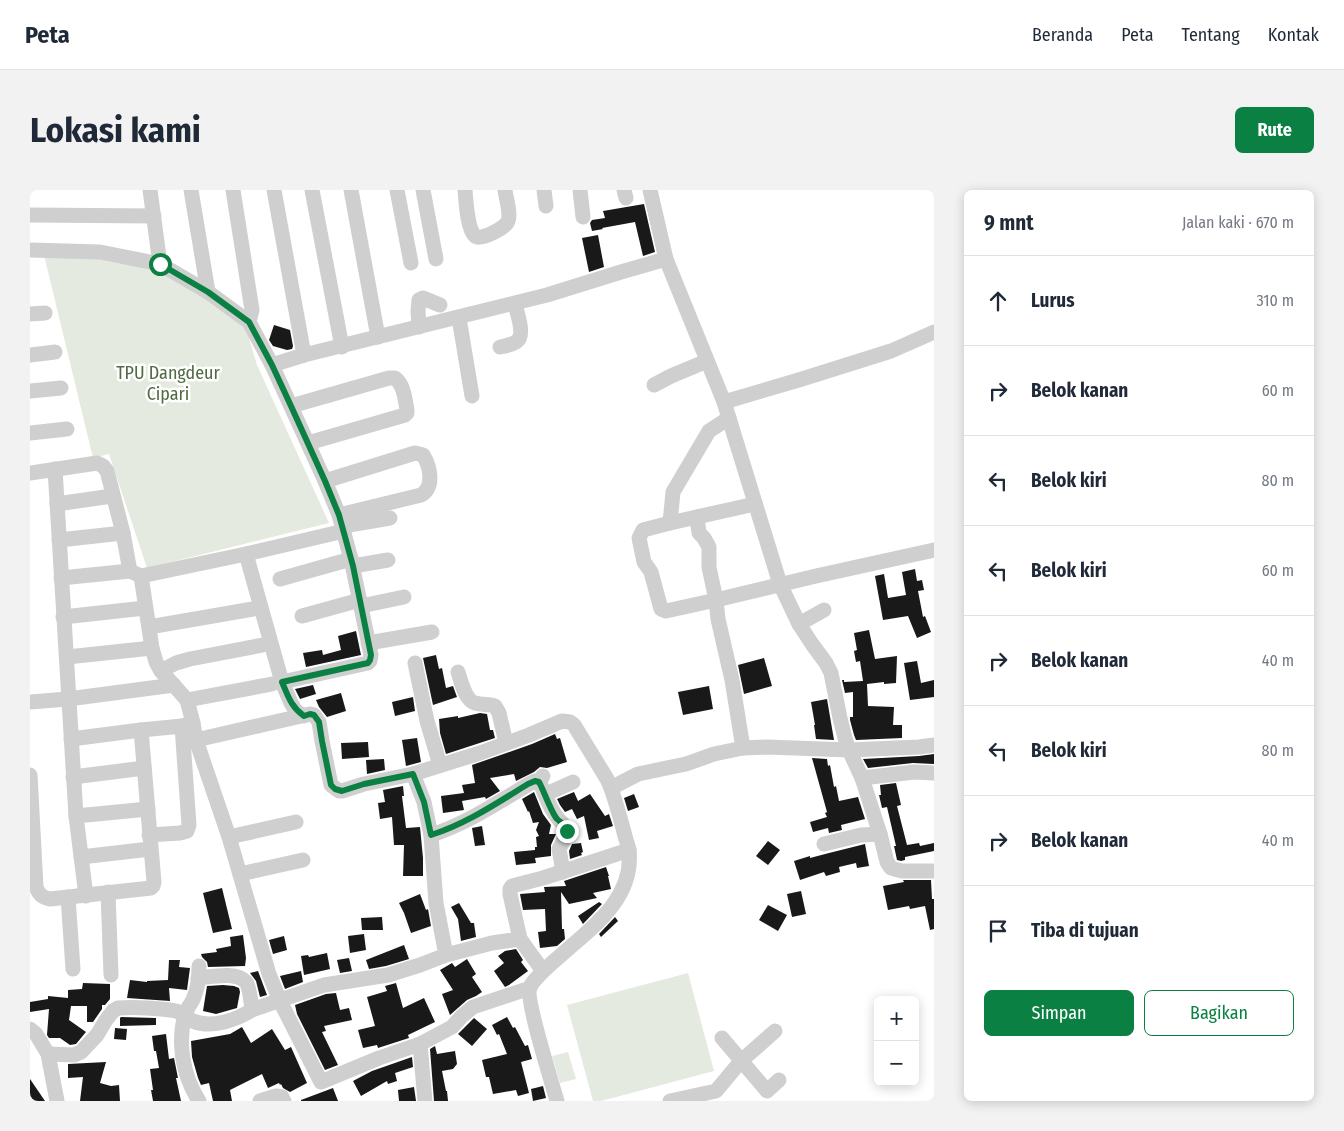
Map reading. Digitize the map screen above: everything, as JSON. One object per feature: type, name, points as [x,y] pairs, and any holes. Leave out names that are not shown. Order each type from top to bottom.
[{"type":"street","points":[[150,190],[160,264]]},
{"type":"street","points":[[191,190],[208,292]]},
{"type":"street","points":[[233,190],[252,310],[249,322]]},
{"type":"street","points":[[274,190],[304,355]]},
{"type":"street","points":[[312,190],[342,347]]},
{"type":"street","points":[[351,190],[378,337]]},
{"type":"street","points":[[397,190],[411,263]]},
{"type":"street","points":[[423,190],[436,259]]},
{"type":"street","points":[[465,190],[471,228],[477,238],[499,230],[507,224],[509,219],[505,190]]},
{"type":"street","points":[[544,190],[546,206]]},
{"type":"street","points":[[580,190],[584,216]]},
{"type":"street","points":[[650,190],[666,259],[724,402],[780,584],[799,624],[831,673],[849,750],[862,778],[880,834],[886,862],[891,868],[902,871],[934,870]]},
{"type":"street","points":[[30,215],[154,216]]},
{"type":"street","points":[[30,250],[100,252],[160,264],[208,292],[249,322],[291,406],[342,524],[371,655],[368,663],[187,700]]},
{"type":"street","points":[[272,365],[304,355],[547,296],[666,259]]},
{"type":"street","points":[[419,327],[419,300],[423,298],[440,305]]},
{"type":"street","points":[[500,347],[519,340],[521,329],[515,304]]},
{"type":"street","points":[[459,318],[472,396]]},
{"type":"street","points":[[724,402],[891,351],[934,332]]},
{"type":"street","points":[[30,355],[55,352]]},
{"type":"street","points":[[654,385],[707,361]]},
{"type":"street","points":[[291,406],[388,378],[395,378],[401,386],[407,410],[405,415],[308,443]]},
{"type":"street","points":[[30,391],[61,388]]},
{"type":"street","points":[[670,523],[673,492],[709,431],[729,418]]},
{"type":"street","points":[[30,433],[67,429]]},
{"type":"street","points":[[61,578],[136,574],[246,554],[342,524],[421,495],[429,486],[430,478],[427,462],[423,455],[415,453],[325,481]]},
{"type":"street","points":[[30,473],[97,463],[107,471],[112,496],[145,608],[156,662],[161,671],[187,700],[189,825],[187,831],[150,842],[81,857]]},
{"type":"street","points":[[55,469],[76,816],[86,896]]},
{"type":"street","points":[[57,504],[112,496]]},
{"type":"street","points":[[755,504],[643,530],[639,538],[644,562],[651,572],[661,608],[666,611],[934,550]]},
{"type":"street","points":[[698,517],[699,533],[704,538],[708,547],[709,567],[718,619],[732,680],[743,748]]},
{"type":"street","points":[[342,524],[390,518]]},
{"type":"street","points":[[59,540],[123,533]]},
{"type":"street","points":[[246,554],[277,683],[296,710],[304,716]]},
{"type":"street","points":[[280,579],[352,563],[388,560]]},
{"type":"street","points":[[302,616],[360,603],[404,597]]},
{"type":"street","points":[[64,617],[145,608]]},
{"type":"street","points":[[149,627],[253,609]]},
{"type":"street","points":[[799,624],[824,610]]},
{"type":"street","points":[[368,643],[432,632]]},
{"type":"street","points":[[161,671],[176,663],[190,659],[263,645]]},
{"type":"street","points":[[66,657],[152,648]]},
{"type":"street","points":[[414,663],[440,765]]},
{"type":"street","points":[[458,672],[468,697],[472,702],[495,706],[506,743]]},
{"type":"street","points":[[30,702],[174,685]]},
{"type":"street","points":[[187,725],[196,740],[229,837],[269,974],[280,1001],[321,1082],[379,1058],[420,1044],[452,1027],[473,1007],[530,988],[543,971],[589,932],[616,903],[624,885],[629,867],[629,850],[611,788],[580,734],[570,722],[562,721],[506,743],[413,774],[364,784],[342,791],[331,785],[319,722],[314,715],[310,714],[196,740]]},
{"type":"street","points":[[71,739],[187,725]]},
{"type":"street","points":[[30,774],[36,887],[42,897],[50,899],[151,888],[153,886],[148,809],[140,730]]},
{"type":"street","points":[[611,788],[638,774],[686,764],[714,754],[743,748],[849,750],[934,745]]},
{"type":"street","points":[[74,777],[144,768]]},
{"type":"street","points":[[862,778],[914,772],[934,774]]},
{"type":"street","points":[[413,774],[424,802],[431,835],[436,902],[446,955]]},
{"type":"street","points":[[431,835],[476,815],[535,781],[542,784],[573,782]]},
{"type":"street","points":[[542,784],[557,819],[567,829],[559,849],[563,872]]},
{"type":"street","points":[[76,816],[148,809]]},
{"type":"street","points":[[229,837],[296,822]]},
{"type":"street","points":[[824,844],[861,835],[880,834]]},
{"type":"street","points":[[543,971],[520,939],[510,894],[512,886],[563,872],[629,850]]},
{"type":"street","points":[[240,874],[303,860]]},
{"type":"street","points":[[108,892],[111,975]]},
{"type":"street","points":[[68,897],[73,969]]},
{"type":"street","points":[[48,1054],[74,1055],[81,1052],[97,1035],[113,1011],[118,1008],[170,1010],[185,1015],[191,1021],[216,1024],[242,1017],[252,1010],[324,985],[388,975],[446,955],[492,943],[520,939]]},
{"type":"street","points":[[199,1101],[189,1083],[184,1064],[182,1041],[185,1015],[194,998],[199,972],[239,977],[246,982],[252,1010]]},
{"type":"street","points":[[530,988],[534,1020],[556,1101]]},
{"type":"street","points":[[30,1029],[36,1034],[48,1054],[57,1101]]},
{"type":"street","points":[[671,1101],[720,1096],[741,1061],[775,1031]]},
{"type":"street","points":[[722,1038],[767,1091],[779,1080]]},
{"type":"street","points":[[420,1044],[424,1101]]},
{"type":"street","points":[[260,1101],[276,1096],[282,1097],[284,1101]]},
{"type":"green space","name":"TPU Dangdeur Cipari","points":[[44,255],[118,257],[202,290],[243,318],[257,365],[329,523],[147,568],[109,454],[93,458]]},
{"type":"green space","points":[[688,973],[714,1071],[601,1101],[593,1101],[567,1005]]},
{"type":"green space","points":[[568,1052],[576,1079],[560,1083],[552,1056]]},
{"type":"building","points":[[644,204],[655,252],[643,256],[635,222],[592,231],[590,223],[592,220],[605,218],[603,211]]},
{"type":"building","points":[[598,235],[604,267],[589,272],[582,238]]},
{"type":"building","points":[[274,325],[290,330],[292,349],[287,350],[273,346],[269,340]]},
{"type":"building","points":[[915,569],[917,581],[922,580],[924,590],[918,591],[923,617],[925,616],[931,632],[917,638],[908,616],[883,620],[875,576],[884,574],[888,598],[906,595],[902,572]]},
{"type":"building","points":[[869,630],[875,659],[897,656],[896,683],[867,684],[868,706],[894,707],[893,725],[902,725],[902,738],[856,740],[854,735],[850,720],[850,717],[853,717],[853,692],[845,693],[842,680],[844,682],[863,681],[860,661],[856,662],[854,651],[857,650],[854,633]]},
{"type":"building","points":[[356,631],[361,655],[306,667],[303,653],[322,650],[323,655],[341,650],[338,636]]},
{"type":"building","points":[[436,655],[439,669],[442,668],[446,688],[453,686],[457,697],[433,705],[423,658]]},
{"type":"building","points":[[764,658],[772,686],[744,694],[738,665]]},
{"type":"building","points":[[917,661],[921,683],[934,680],[934,697],[910,700],[904,663]]},
{"type":"building","points":[[313,685],[316,694],[300,699],[295,689]]},
{"type":"building","points":[[709,686],[713,709],[683,715],[678,692]]},
{"type":"building","points":[[341,693],[346,711],[327,717],[316,700]]},
{"type":"building","points":[[413,697],[415,711],[395,716],[392,702]]},
{"type":"building","points":[[827,699],[834,740],[816,739],[811,702]]},
{"type":"building","points":[[480,713],[487,714],[490,730],[493,730],[495,738],[446,754],[440,733],[439,719],[458,716],[458,718]]},
{"type":"building","points":[[555,734],[557,739],[560,738],[567,762],[547,768],[540,767],[516,781],[514,774],[490,778],[500,791],[486,799],[485,797],[462,801],[464,810],[443,813],[441,796],[464,793],[462,785],[475,783],[472,765]]},
{"type":"building","points":[[417,738],[421,762],[406,766],[402,740]]},
{"type":"building","points":[[368,742],[369,757],[342,759],[341,743]]},
{"type":"building","points":[[934,754],[934,764],[913,763],[868,768],[863,759],[919,756]]},
{"type":"building","points":[[812,758],[827,759],[839,801],[858,797],[865,819],[841,825],[842,830],[829,833],[828,828],[813,832],[810,822],[827,817],[825,813],[827,812]]},
{"type":"building","points":[[384,759],[385,770],[367,774],[366,760]]},
{"type":"building","points":[[896,783],[901,805],[897,806],[907,845],[919,843],[920,846],[934,843],[934,851],[905,857],[905,860],[901,861],[897,860],[894,846],[896,846],[887,807],[882,808],[879,795],[881,795],[880,785]]},
{"type":"building","points":[[403,786],[404,796],[402,796],[406,828],[420,827],[423,876],[403,876],[404,845],[394,845],[392,817],[380,819],[378,803],[385,802],[383,790]]},
{"type":"building","points":[[534,792],[543,814],[551,825],[549,834],[556,834],[551,845],[551,856],[535,858],[536,863],[516,865],[514,852],[535,850],[535,847],[537,847],[536,837],[539,836],[536,830],[539,822],[533,823],[522,799]]},
{"type":"building","points":[[574,792],[578,801],[590,794],[605,816],[609,814],[613,826],[597,831],[599,838],[589,840],[584,816],[577,819],[572,809],[565,812],[560,805],[557,799]]},
{"type":"building","points":[[634,794],[639,807],[628,811],[624,798]]},
{"type":"building","points":[[482,826],[485,845],[475,846],[472,828]]},
{"type":"building","points":[[768,841],[780,850],[768,865],[756,856]]},
{"type":"building","points":[[581,843],[582,855],[570,859],[569,851],[572,844]]},
{"type":"building","points":[[865,844],[869,866],[857,868],[856,863],[839,867],[840,872],[826,876],[824,872],[800,880],[794,861]]},
{"type":"building","points":[[606,867],[611,889],[593,893],[597,898],[569,904],[561,892],[562,929],[564,929],[565,939],[557,946],[540,948],[538,932],[546,931],[545,909],[523,910],[520,894],[545,892],[544,887],[566,886],[564,881]]},
{"type":"building","points":[[903,880],[931,880],[932,899],[934,899],[934,929],[930,930],[925,906],[910,909],[909,906],[888,910],[883,886],[904,882]]},
{"type":"building","points":[[222,888],[232,929],[213,933],[203,893]]},
{"type":"building","points":[[801,891],[806,914],[792,917],[787,894]]},
{"type":"building","points":[[420,894],[426,910],[428,909],[431,926],[411,933],[399,903]]},
{"type":"building","points":[[599,902],[602,904],[583,924],[578,916]]},
{"type":"building","points":[[459,903],[471,923],[474,923],[476,937],[461,941],[458,919],[451,907]]},
{"type":"building","points":[[768,905],[787,915],[778,931],[759,920]]},
{"type":"building","points":[[382,917],[383,930],[362,930],[361,918]]},
{"type":"building","points":[[615,917],[618,921],[601,937],[599,934]]},
{"type":"building","points":[[364,934],[366,950],[350,953],[348,936]]},
{"type":"building","points":[[243,935],[246,958],[245,966],[208,967],[201,954],[217,952],[216,949],[231,946],[230,937]]},
{"type":"building","points":[[284,936],[287,950],[273,954],[269,940]]},
{"type":"building","points":[[404,945],[409,959],[369,969],[366,960]]},
{"type":"building","points":[[516,949],[523,960],[521,962],[528,971],[505,987],[494,971],[504,963],[498,956],[505,951]]},
{"type":"building","points":[[327,953],[330,969],[304,975],[301,956],[308,955],[309,957]]},
{"type":"building","points":[[349,958],[352,971],[340,973],[337,960]]},
{"type":"building","points":[[467,959],[476,974],[472,977],[482,992],[467,1000],[450,1015],[442,994],[453,990],[440,970],[452,963],[455,967]]},
{"type":"building","points":[[169,960],[180,960],[179,967],[190,968],[187,990],[169,988],[170,1001],[127,998],[130,980],[147,982],[168,980]]},
{"type":"building","points":[[258,971],[267,995],[260,997],[256,981],[250,973]]},
{"type":"building","points":[[301,971],[303,982],[285,989],[280,976]]},
{"type":"building","points":[[83,983],[110,984],[110,999],[105,1005],[102,1005],[102,1009],[93,1022],[87,1022],[87,1006],[71,1006],[69,1020],[86,1032],[76,1044],[70,1045],[60,1038],[49,1038],[47,1035],[49,1009],[30,1012],[30,1002],[48,999],[48,996],[68,998],[68,990],[82,989]]},
{"type":"building","points":[[396,983],[403,1008],[424,998],[435,1022],[408,1035],[409,1038],[378,1048],[377,1045],[363,1048],[358,1030],[375,1026],[367,997],[387,991],[385,986]]},
{"type":"building","points":[[223,985],[239,988],[237,1008],[216,1014],[203,1011],[207,986]]},
{"type":"building","points":[[336,993],[340,1010],[349,1008],[352,1020],[324,1026],[326,1031],[322,1032],[338,1065],[325,1070],[297,1014],[295,1005],[326,994]]},
{"type":"building","points":[[121,1017],[156,1018],[156,1025],[120,1026]]},
{"type":"building","points":[[507,1017],[513,1028],[515,1027],[525,1046],[528,1045],[532,1059],[521,1062],[529,1093],[518,1096],[516,1090],[493,1094],[482,1060],[507,1054],[499,1034],[497,1035],[492,1025]]},
{"type":"building","points":[[474,1018],[487,1029],[472,1046],[458,1034]]},
{"type":"building","points":[[242,1027],[251,1043],[272,1029],[285,1050],[291,1047],[307,1083],[290,1092],[279,1083],[268,1088],[262,1074],[230,1090],[232,1101],[213,1101],[209,1083],[201,1085],[198,1078],[192,1057],[191,1041],[230,1034]]},
{"type":"building","points":[[115,1028],[127,1029],[126,1040],[114,1039]]},
{"type":"building","points":[[166,1034],[169,1059],[174,1058],[181,1101],[153,1101],[150,1069],[159,1068],[152,1036]]},
{"type":"building","points":[[435,1046],[437,1054],[455,1051],[457,1064],[453,1069],[442,1071],[448,1101],[434,1101],[430,1049]]},
{"type":"building","points":[[412,1057],[413,1067],[395,1073],[397,1081],[388,1084],[387,1081],[361,1096],[353,1081],[372,1071]]},
{"type":"building","points":[[106,1062],[100,1083],[111,1086],[119,1085],[120,1101],[80,1101],[83,1077],[68,1078],[68,1064]]},
{"type":"building","points":[[30,1079],[45,1101],[30,1101]]},
{"type":"building","points":[[543,1086],[546,1098],[533,1101],[531,1089]]},
{"type":"building","points":[[414,1087],[416,1101],[399,1101],[398,1090]]},
{"type":"building","points":[[333,1088],[338,1101],[301,1101],[301,1100]]},
{"type":"route","points":[[160,264],[208,292],[249,322],[272,365],[339,515],[353,566],[371,655],[370,660],[368,663],[282,682],[296,710],[304,716],[314,715],[319,722],[331,785],[335,789],[342,791],[355,786],[413,774],[424,802],[431,835],[476,815],[535,781],[539,782],[557,819],[562,822],[567,831]]}]
